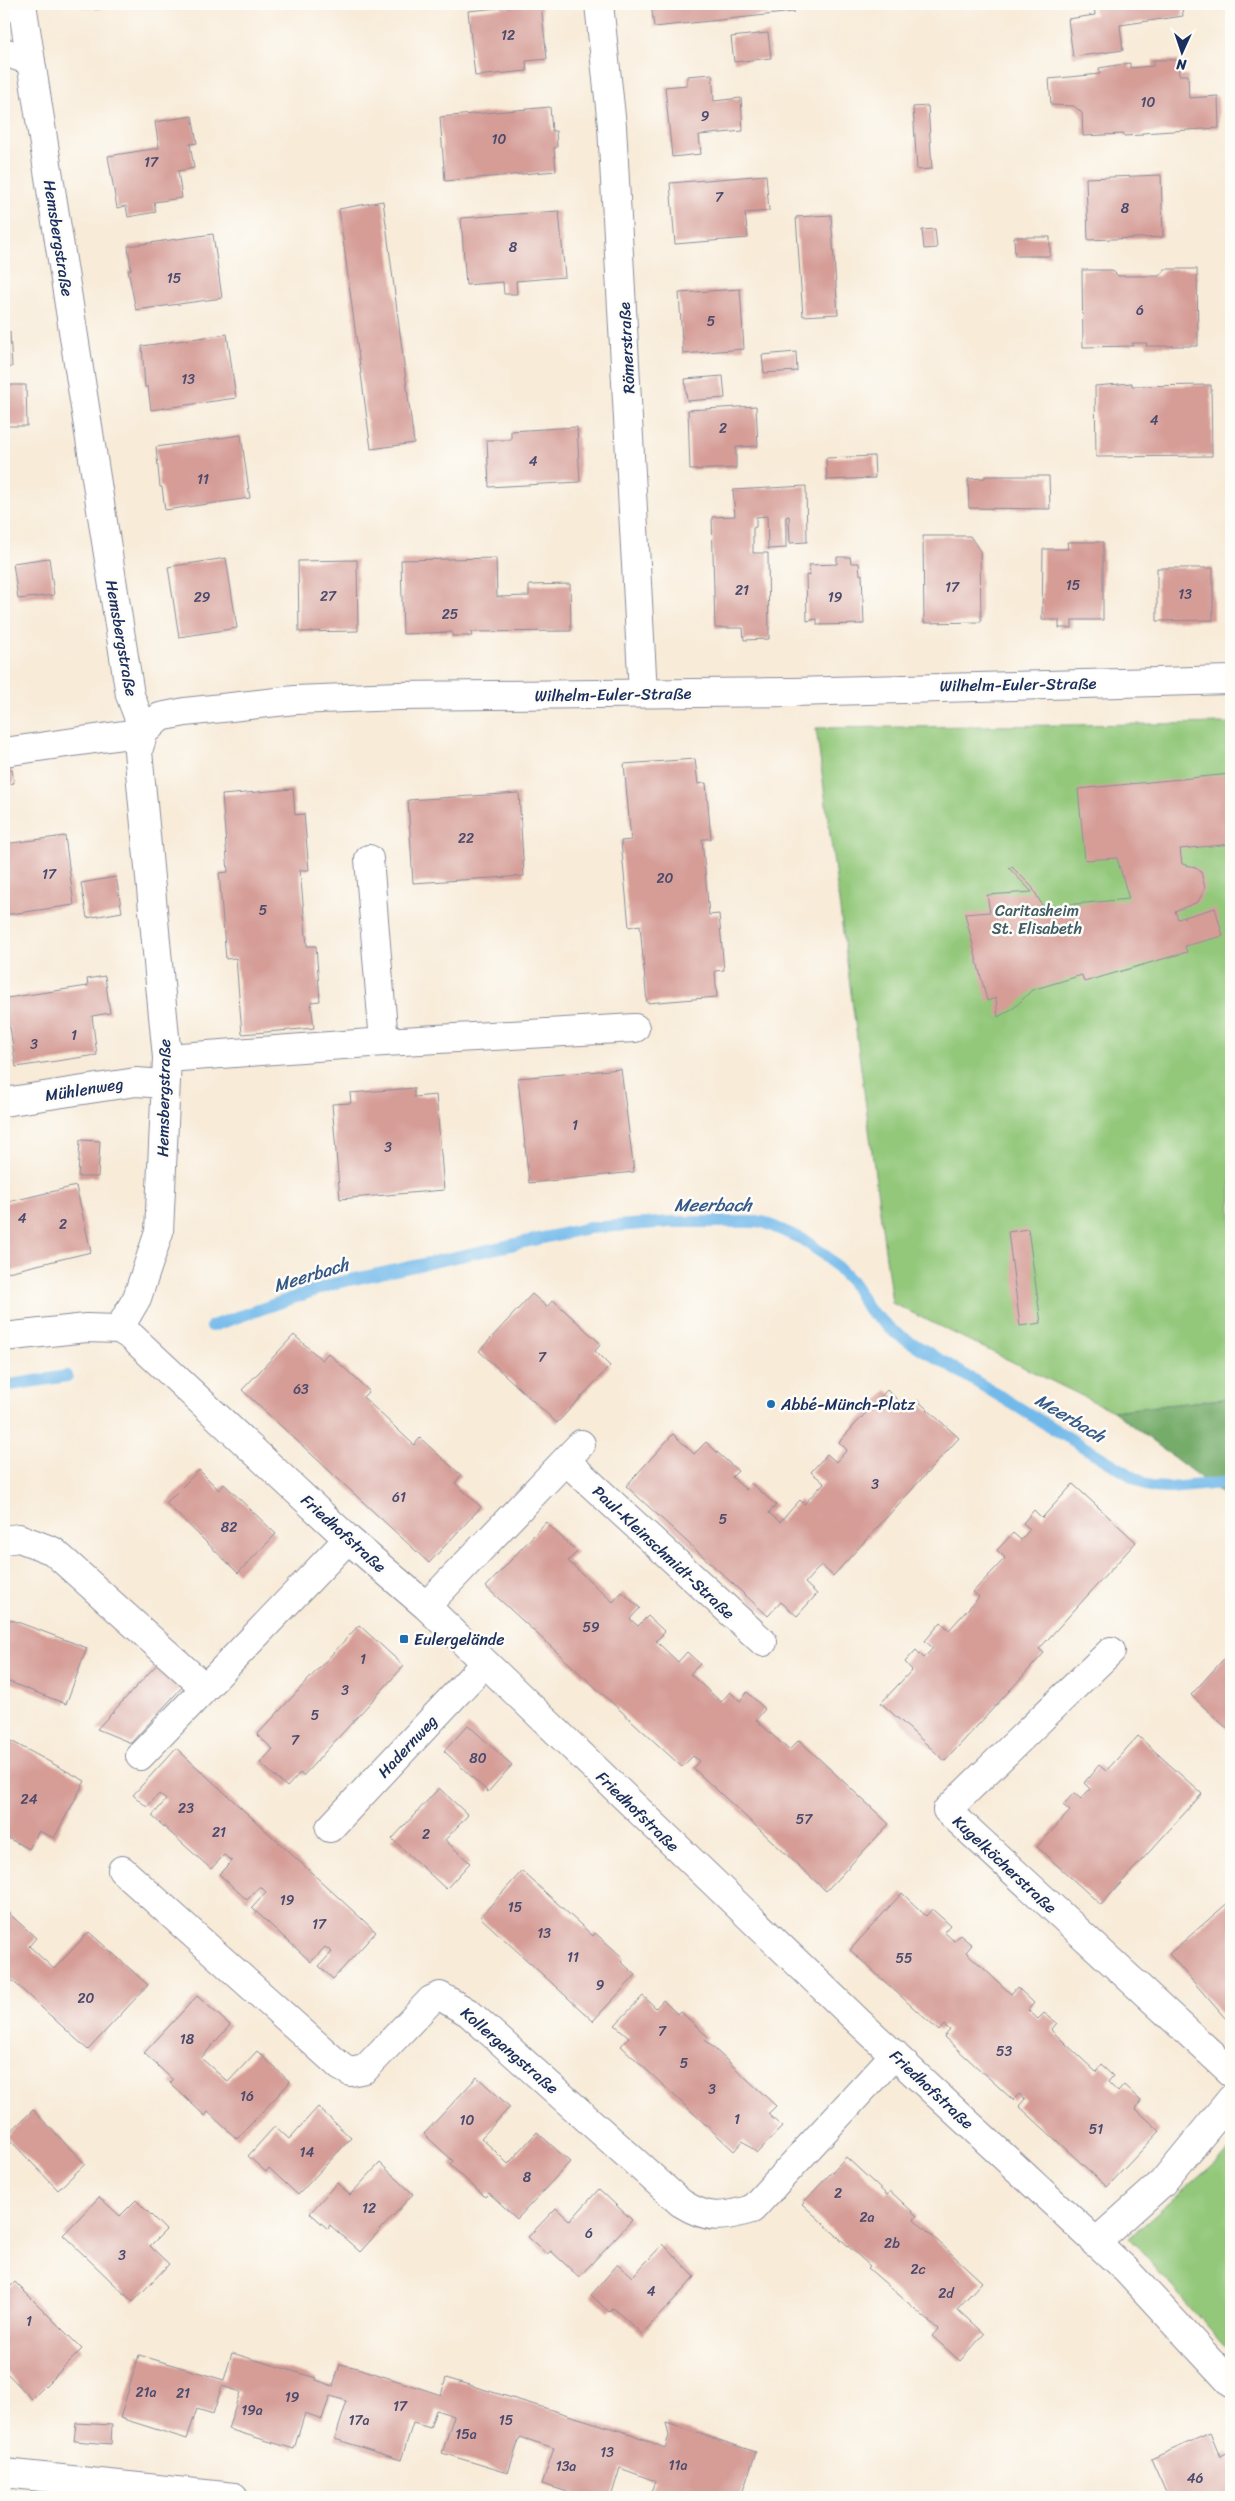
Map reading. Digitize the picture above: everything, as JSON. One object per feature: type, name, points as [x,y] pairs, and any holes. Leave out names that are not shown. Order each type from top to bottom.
[{"type":"street","name":"Hemsbergstraße","points":[[22,4],[130,695],[144,732],[138,751],[139,771],[166,1071],[159,1232],[137,1298],[119,1329]]},
{"type":"street","name":"Römerstraße","points":[[599,4],[612,126],[644,693]]},
{"type":"street","points":[[4,52],[31,61]]},
{"type":"street","name":"Wilhelm-Euler-Straße","points":[[4,752],[144,732],[160,718],[185,712],[295,700],[399,696],[644,693],[1231,680]]},
{"type":"street","points":[[369,859],[384,1042]]},
{"type":"street","name":"Mühlenweg","points":[[4,1102],[136,1082],[166,1071],[384,1042],[635,1028]]},
{"type":"street","points":[[4,1337],[86,1328],[119,1329]]},
{"type":"street","name":"Friedhofstraße","points":[[119,1329],[153,1356],[348,1539],[426,1606],[484,1664],[895,2054],[1126,2270],[1231,2383]]},
{"type":"street","name":"Paul-Kleinschmidt-Straße","points":[[426,1606],[573,1452],[763,1642]]},
{"type":"street","points":[[4,1540],[19,1538],[54,1551],[204,1687]]},
{"type":"street","points":[[140,1756],[204,1687],[348,1539]]},
{"type":"street","name":"Kugelköcherstraße","points":[[1111,1651],[948,1810],[1231,2072]]},
{"type":"street","name":"Hadernweg","points":[[330,1828],[484,1664]]},
{"type":"street","name":"Kollergangstraße","points":[[122,1870],[341,2067],[350,2072],[365,2069],[431,2000],[440,1996],[447,1998],[470,2013],[681,2203],[697,2213],[711,2216],[728,2216],[752,2209],[895,2054]]},
{"type":"street","points":[[1095,2243],[1162,2183],[1231,2099]]},
{"type":"street","points":[[4,2473],[234,2497]]},
{"type":"green space","name":"Caritasheim St. Elisabeth","points":[[1231,723],[1231,1398],[1113,1411],[892,1303],[816,728]]},
{"type":"green space","points":[[1231,1398],[1231,1501],[1113,1411]]},
{"type":"green space","points":[[1231,2149],[1231,2354],[1129,2238]]},
{"type":"building","points":[[82,4],[129,5],[95,9],[95,6],[83,8]]},
{"type":"building","points":[[541,4],[547,59],[526,61],[527,71],[475,76],[468,11]]},
{"type":"building","points":[[651,4],[793,4],[794,12],[654,27]]},
{"type":"building","points":[[1094,4],[1188,4],[1188,6],[1182,7],[1183,16],[1120,25],[1123,50],[1073,57],[1068,19],[1095,15]]},
{"type":"building","points":[[768,33],[771,58],[734,62],[731,37]]},
{"type":"building","points":[[1153,60],[1178,60],[1179,75],[1188,75],[1189,98],[1218,96],[1219,128],[1142,133],[1142,135],[1083,136],[1082,113],[1074,106],[1051,105],[1049,79],[1100,74],[1099,68],[1130,63],[1130,68],[1153,66]]},
{"type":"building","points":[[712,74],[714,101],[741,98],[743,131],[699,135],[701,154],[672,157],[665,87],[687,85],[687,76]]},
{"type":"building","points":[[928,106],[932,169],[917,170],[913,107]]},
{"type":"building","points":[[550,107],[552,131],[556,131],[557,147],[554,148],[556,171],[445,181],[440,117]]},
{"type":"building","points":[[192,116],[197,143],[190,144],[194,168],[178,171],[182,198],[154,202],[156,212],[128,217],[126,206],[117,208],[108,156],[159,148],[155,122]]},
{"type":"building","points":[[766,175],[769,211],[745,213],[748,238],[675,244],[670,183]]},
{"type":"building","points":[[1161,175],[1163,237],[1088,240],[1086,178]]},
{"type":"building","points":[[383,201],[414,443],[371,449],[339,209]]},
{"type":"building","points":[[559,211],[565,277],[516,281],[517,294],[504,294],[503,282],[466,285],[461,218]]},
{"type":"building","points":[[831,215],[838,314],[803,316],[796,217]]},
{"type":"building","points":[[935,229],[937,248],[924,249],[922,230]]},
{"type":"building","points":[[213,234],[222,298],[136,310],[128,270],[131,270],[128,246]]},
{"type":"building","points":[[1014,237],[1050,237],[1050,256],[1015,256]]},
{"type":"building","points":[[1165,269],[1197,269],[1198,346],[1146,346],[1147,343],[1132,343],[1133,346],[1083,347],[1082,270],[1112,270],[1118,276],[1159,276]]},
{"type":"building","points":[[740,289],[744,349],[683,354],[679,293]]},
{"type":"building","points":[[4,332],[10,332],[12,367],[4,368]]},
{"type":"building","points":[[227,334],[236,398],[151,410],[148,387],[145,387],[142,346]]},
{"type":"building","points":[[796,352],[797,371],[764,373],[762,355]]},
{"type":"building","points":[[723,376],[725,398],[687,401],[685,379]]},
{"type":"building","points":[[1132,383],[1132,386],[1211,385],[1212,456],[1096,457],[1095,386]]},
{"type":"building","points":[[4,385],[26,385],[27,426],[4,426]]},
{"type":"building","points":[[756,406],[758,446],[736,447],[736,468],[690,470],[688,410]]},
{"type":"building","points":[[577,427],[580,482],[489,487],[487,440],[511,440],[511,431]]},
{"type":"building","points":[[241,435],[250,498],[165,510],[162,487],[160,487],[156,447]]},
{"type":"building","points":[[874,456],[875,478],[827,480],[826,458]]},
{"type":"building","points":[[985,476],[1049,476],[1050,509],[969,508],[968,479],[985,478]]},
{"type":"building","points":[[806,486],[807,542],[790,543],[789,516],[786,517],[786,548],[768,549],[767,516],[756,517],[756,527],[753,528],[753,553],[768,553],[769,639],[744,640],[743,628],[715,628],[712,517],[735,516],[733,490]]},
{"type":"building","points":[[923,536],[970,536],[980,551],[981,622],[924,623]]},
{"type":"building","points":[[1067,542],[1103,542],[1103,620],[1072,620],[1072,628],[1059,628],[1059,620],[1042,620],[1043,549],[1068,549]]},
{"type":"building","points":[[837,557],[850,557],[851,563],[859,563],[860,575],[862,574],[864,624],[817,625],[817,619],[807,621],[806,575],[810,576],[809,565],[837,564]]},
{"type":"building","points":[[49,558],[54,595],[18,599],[13,563]]},
{"type":"building","points":[[226,558],[237,628],[179,637],[168,567]]},
{"type":"building","points":[[496,558],[497,597],[529,596],[529,585],[570,584],[571,631],[471,632],[472,636],[452,636],[452,632],[403,634],[401,560]]},
{"type":"building","points":[[357,560],[358,631],[299,632],[298,561]]},
{"type":"building","points":[[1157,568],[1213,568],[1213,620],[1157,621]]},
{"type":"building","points":[[695,759],[698,784],[706,783],[711,839],[702,839],[709,915],[719,914],[724,970],[715,971],[717,997],[647,1003],[640,925],[629,927],[621,841],[631,840],[624,764]]},
{"type":"building","points":[[12,769],[14,783],[4,785],[4,770]]},
{"type":"building","points":[[1231,774],[1231,844],[1180,849],[1182,864],[1195,867],[1201,872],[1205,888],[1198,902],[1175,911],[1178,919],[1215,908],[1223,936],[1185,946],[1187,952],[1084,982],[1082,975],[1032,990],[1015,1007],[998,1017],[996,998],[987,1001],[965,914],[990,912],[987,895],[1032,892],[1009,868],[1011,866],[1032,887],[1043,907],[1129,899],[1117,858],[1085,860],[1078,789]]},
{"type":"building","points":[[293,789],[295,815],[304,814],[309,870],[300,870],[307,946],[316,946],[320,1001],[311,1002],[314,1028],[242,1034],[236,958],[226,959],[219,873],[228,872],[222,795]]},
{"type":"building","points":[[519,793],[524,876],[413,883],[408,800]]},
{"type":"building","points":[[65,836],[74,905],[4,915],[4,844]]},
{"type":"building","points":[[116,877],[122,912],[87,918],[81,883]]},
{"type":"building","points":[[105,976],[110,1013],[92,1016],[97,1055],[16,1067],[10,1027],[4,1028],[4,987],[7,998],[88,986],[87,979]]},
{"type":"building","points":[[621,1069],[634,1172],[529,1183],[518,1078]]},
{"type":"building","points":[[414,1088],[414,1097],[436,1095],[444,1190],[340,1199],[332,1104],[351,1103],[350,1093]]},
{"type":"building","points":[[80,1140],[100,1141],[98,1177],[78,1177]]},
{"type":"building","points":[[76,1186],[91,1252],[4,1273],[4,1203]]},
{"type":"building","points":[[1028,1229],[1041,1323],[1020,1326],[1008,1232]]},
{"type":"building","points":[[532,1294],[547,1307],[553,1300],[601,1344],[595,1351],[610,1366],[557,1423],[479,1351]]},
{"type":"building","points":[[294,1335],[322,1360],[328,1353],[369,1391],[363,1397],[414,1445],[420,1438],[461,1475],[455,1483],[481,1507],[429,1563],[242,1390]]},
{"type":"building","points":[[887,1390],[909,1410],[917,1400],[959,1438],[833,1576],[821,1565],[805,1583],[817,1594],[797,1616],[781,1602],[768,1616],[626,1486],[673,1434],[694,1454],[706,1442],[738,1471],[732,1477],[746,1490],[751,1483],[776,1505],[769,1513],[780,1522],[800,1500],[804,1504],[824,1483],[811,1472],[827,1454],[836,1462],[847,1450],[839,1442]]},
{"type":"building","points":[[199,1470],[219,1490],[224,1484],[276,1534],[238,1573],[166,1503]]},
{"type":"building","points":[[1073,1484],[1136,1542],[1039,1649],[1044,1653],[945,1761],[881,1703],[912,1670],[905,1662],[916,1650],[924,1658],[933,1648],[925,1641],[941,1622],[949,1630],[979,1597],[973,1592],[1005,1558],[997,1550],[1013,1533],[1021,1540],[1030,1529],[1023,1523],[1034,1510],[1042,1518]]},
{"type":"building","points":[[546,1522],[577,1552],[568,1561],[613,1602],[622,1592],[640,1608],[630,1619],[638,1626],[648,1616],[665,1632],[656,1641],[678,1662],[687,1652],[700,1664],[690,1674],[721,1702],[730,1692],[740,1701],[747,1692],[765,1709],[756,1720],[789,1750],[799,1740],[889,1824],[826,1891],[693,1768],[699,1761],[693,1756],[682,1767],[486,1587]]},
{"type":"building","points":[[4,1617],[87,1648],[66,1704],[4,1680]]},
{"type":"building","points":[[359,1625],[404,1666],[303,1776],[300,1773],[287,1787],[260,1763],[273,1749],[257,1735]]},
{"type":"building","points":[[1231,1651],[1231,1732],[1191,1695]]},
{"type":"building","points":[[160,1661],[185,1684],[131,1743],[97,1729]]},
{"type":"building","points":[[468,1725],[512,1765],[488,1792],[444,1751]]},
{"type":"building","points":[[1138,1736],[1202,1794],[1101,1905],[1037,1847],[1070,1811],[1063,1805],[1074,1793],[1081,1799],[1090,1789],[1084,1783],[1099,1765],[1106,1771]]},
{"type":"building","points":[[11,1741],[85,1781],[54,1838],[39,1831],[29,1849],[4,1836],[4,1754]]},
{"type":"building","points":[[176,1748],[376,1932],[333,1979],[319,1966],[332,1952],[325,1947],[311,1962],[252,1908],[266,1892],[260,1886],[247,1900],[219,1874],[232,1861],[224,1855],[211,1869],[152,1816],[166,1800],[159,1794],[147,1807],[133,1795]]},
{"type":"building","points":[[439,1788],[468,1815],[445,1840],[470,1863],[446,1889],[392,1839]]},
{"type":"building","points":[[522,1871],[593,1936],[595,1933],[610,1946],[624,1959],[621,1962],[636,1975],[593,2021],[480,1917]]},
{"type":"building","points":[[902,1893],[926,1916],[932,1909],[950,1925],[944,1932],[954,1941],[960,1935],[972,1945],[966,1952],[1011,1994],[1017,1987],[1034,2003],[1028,2010],[1038,2019],[1044,2013],[1057,2023],[1051,2030],[1096,2072],[1101,2065],[1113,2076],[1108,2082],[1118,2092],[1124,2085],[1141,2101],[1136,2109],[1160,2131],[1107,2187],[1019,2106],[1025,2099],[1019,2094],[1013,2100],[944,2037],[950,2030],[944,2025],[939,2031],[850,1950]]},
{"type":"building","points":[[1231,1900],[1231,2014],[1226,2019],[1169,1954]]},
{"type":"building","points":[[4,1909],[36,1938],[29,1946],[54,1969],[89,1932],[148,1985],[88,2050],[4,1973]]},
{"type":"building","points":[[197,1996],[230,2025],[201,2058],[228,2082],[257,2051],[290,2082],[237,2139],[208,2112],[205,2116],[170,2083],[173,2080],[144,2053]]},
{"type":"building","points":[[643,1996],[656,2008],[663,2000],[677,2014],[680,2011],[708,2037],[705,2040],[776,2106],[768,2114],[782,2127],[757,2153],[743,2141],[734,2151],[621,2046],[629,2037],[615,2025]]},
{"type":"building","points":[[477,2077],[510,2107],[481,2138],[508,2164],[537,2132],[570,2162],[517,2219],[489,2193],[485,2197],[450,2165],[453,2161],[424,2134]]},
{"type":"building","points":[[318,2107],[351,2138],[298,2195],[269,2168],[266,2172],[248,2156],[275,2126],[289,2139]]},
{"type":"building","points":[[33,2110],[85,2164],[58,2190],[6,2136]]},
{"type":"building","points":[[846,2157],[887,2195],[890,2191],[917,2216],[914,2219],[982,2282],[957,2309],[984,2334],[960,2361],[932,2336],[938,2329],[868,2268],[870,2266],[802,2204]]},
{"type":"building","points":[[380,2163],[413,2194],[360,2252],[330,2225],[328,2229],[310,2213],[337,2183],[350,2195]]},
{"type":"building","points":[[599,2189],[632,2220],[579,2277],[551,2251],[547,2254],[528,2237],[556,2208],[570,2221]]},
{"type":"building","points":[[99,2197],[120,2216],[136,2200],[166,2230],[150,2246],[169,2264],[133,2302],[63,2235]]},
{"type":"building","points":[[663,2244],[695,2277],[642,2334],[613,2308],[609,2312],[591,2295],[618,2264],[632,2277]]},
{"type":"building","points":[[15,2282],[82,2349],[32,2399],[4,2370],[4,2293]]},
{"type":"building","points":[[232,2353],[316,2378],[316,2380],[333,2386],[340,2364],[441,2395],[446,2378],[631,2434],[665,2448],[669,2436],[666,2423],[756,2452],[741,2497],[649,2497],[655,2481],[620,2468],[611,2497],[584,2497],[542,2484],[554,2448],[520,2437],[508,2473],[442,2453],[454,2416],[436,2410],[430,2428],[413,2423],[401,2460],[335,2439],[347,2401],[330,2396],[322,2419],[305,2413],[294,2449],[228,2429],[240,2392],[222,2386],[213,2414],[197,2409],[187,2439],[120,2418],[139,2355],[224,2380]]},
{"type":"building","points":[[76,2423],[112,2425],[111,2444],[74,2441]]},
{"type":"building","points":[[1210,2433],[1220,2457],[1229,2452],[1231,2458],[1231,2497],[1168,2497],[1151,2459]]},
{"type":"waterway","name":"Meerbach","points":[[212,1326],[336,1283],[589,1228],[671,1222],[763,1222],[802,1239],[825,1255],[852,1282],[867,1308],[894,1332],[1150,1487],[1170,1488],[1231,1482]]},
{"type":"waterway","name":"Meerbach","points":[[4,1386],[67,1376]]},
{"type":"place","name":"Abbé-Münch-Platz","points":[[771,1404]]},
{"type":"place","name":"Eulergelände","points":[[404,1639]]}]
